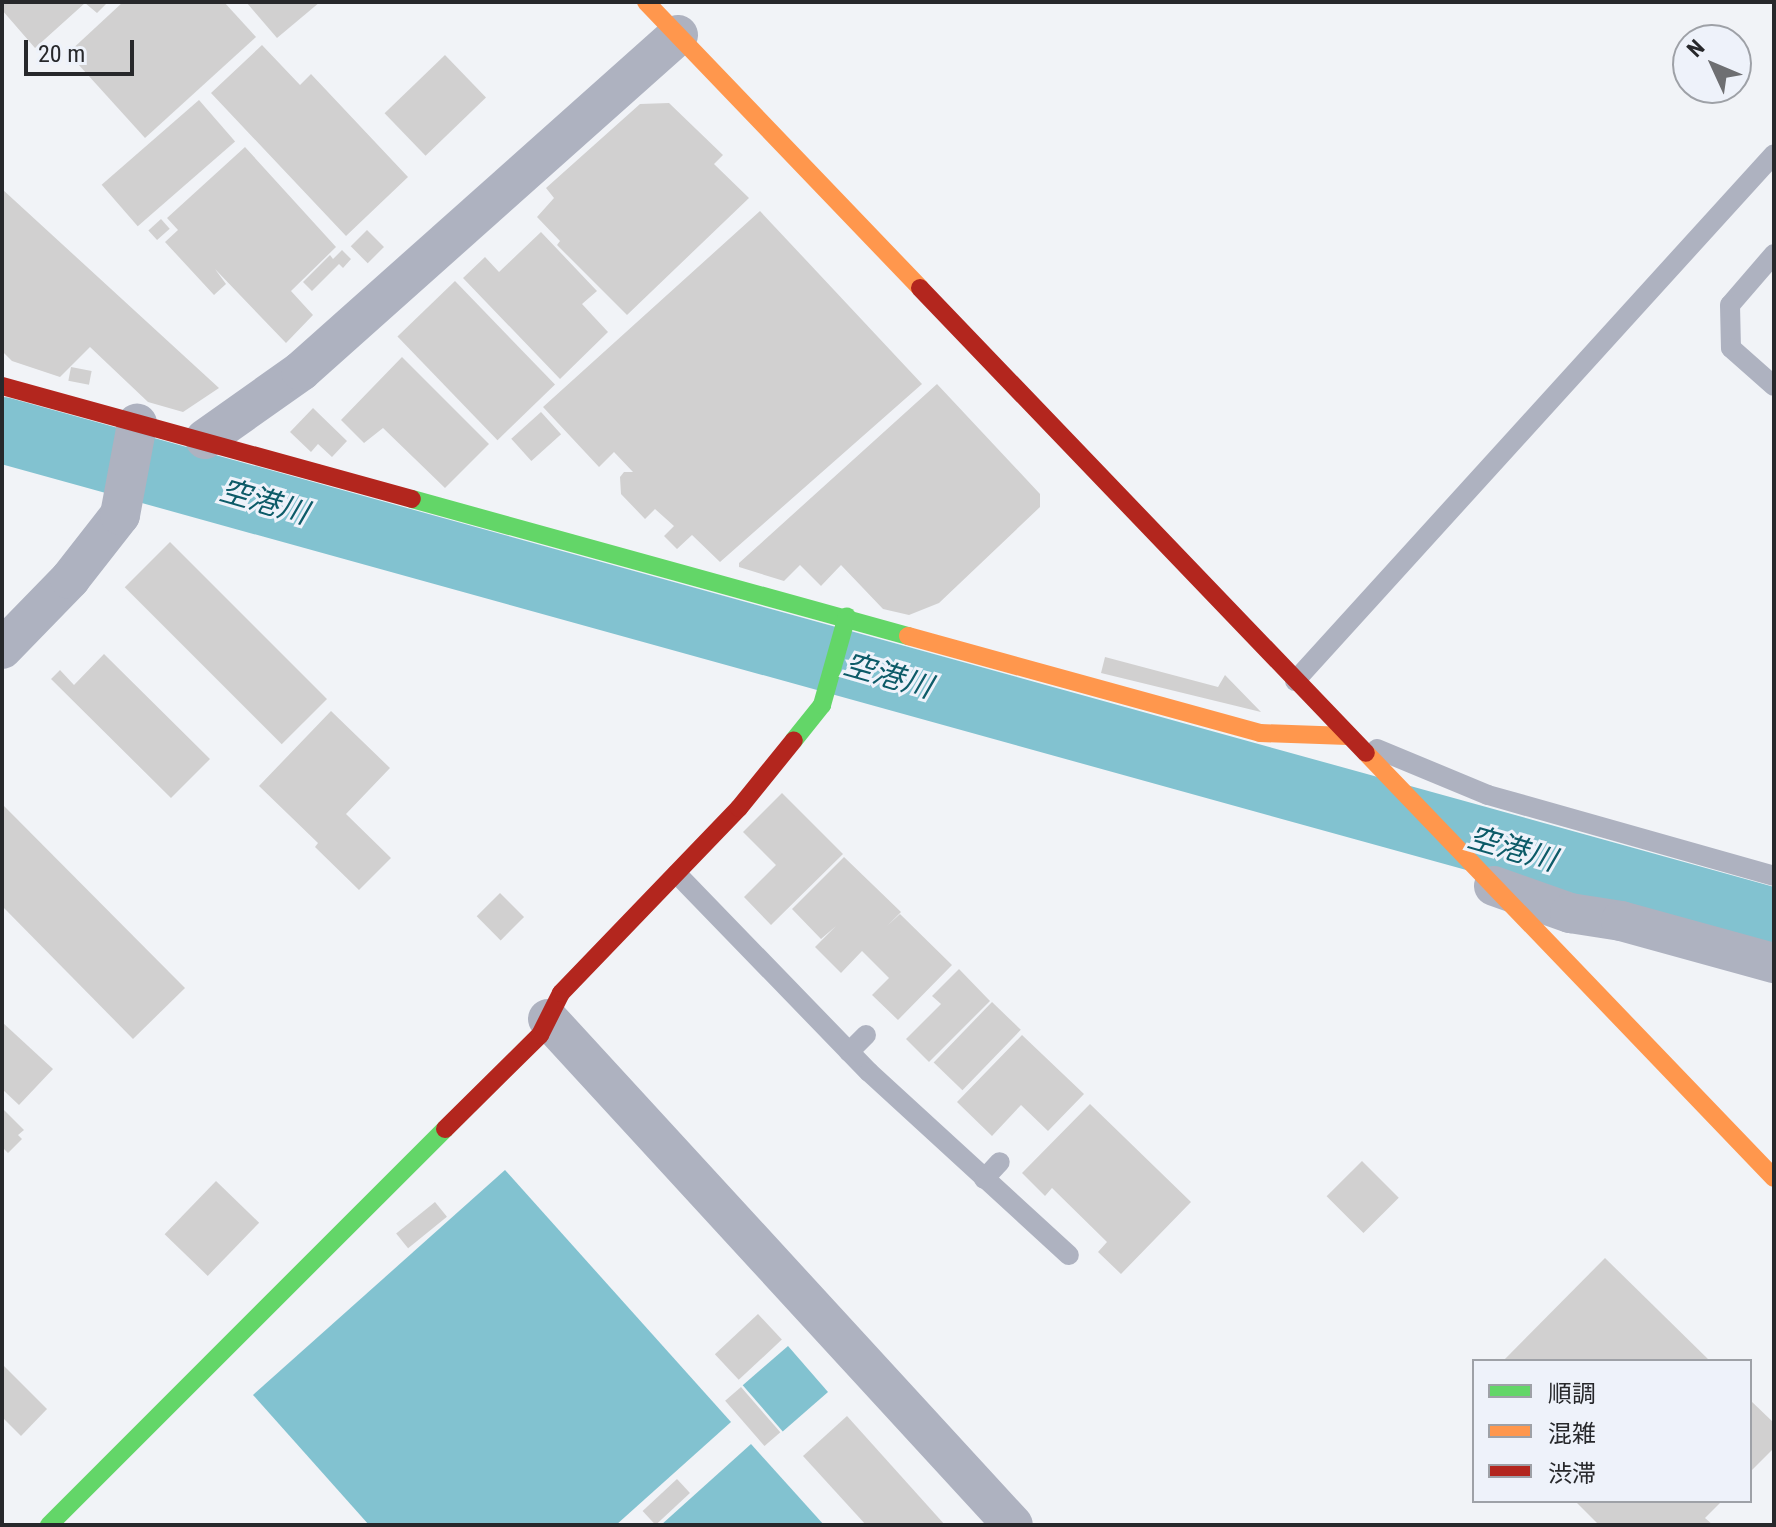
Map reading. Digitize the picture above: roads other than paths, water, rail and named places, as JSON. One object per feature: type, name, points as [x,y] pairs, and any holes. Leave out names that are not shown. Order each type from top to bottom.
[{"type":"street","points":[[646,2],[1774,1178]]},
{"type":"street","points":[[205,439],[301,371],[678,35]]},
{"type":"street","points":[[2,386],[136,431],[205,439],[846,624],[1260,733],[1348,736]]},
{"type":"street","points":[[2,649],[70,579],[120,515],[136,431]]},
{"type":"street","points":[[49,1525],[365,1206],[540,1035],[561,993],[739,808],[822,705],[846,624]]},
{"type":"street","points":[[1494,886],[1570,913],[1621,921],[1774,963]]},
{"type":"street","points":[[548,1019],[1013,1525]]},
{"type":"lane","points":[[1295,681],[1774,154]]},
{"type":"lane","points":[[1774,254],[1730,305],[1731,348],[1774,386]]},
{"type":"lane","points":[[1348,736],[1488,795],[1774,876]]},
{"type":"lane","points":[[677,874],[849,1052],[1069,1255]]},
{"type":"lane","points":[[849,1052],[866,1035]]},
{"type":"lane","points":[[984,1179],[1000,1162]]},
{"type":"water","points":[[505,1170],[731,1422],[616,1525],[369,1525],[253,1395]]},
{"type":"water","points":[[788,1346],[828,1392],[783,1431],[743,1385]]},
{"type":"water","points":[[751,1444],[824,1525],[661,1525]]},
{"type":"waterway","name":"空港川","points":[[2,430],[1774,921]]}]
